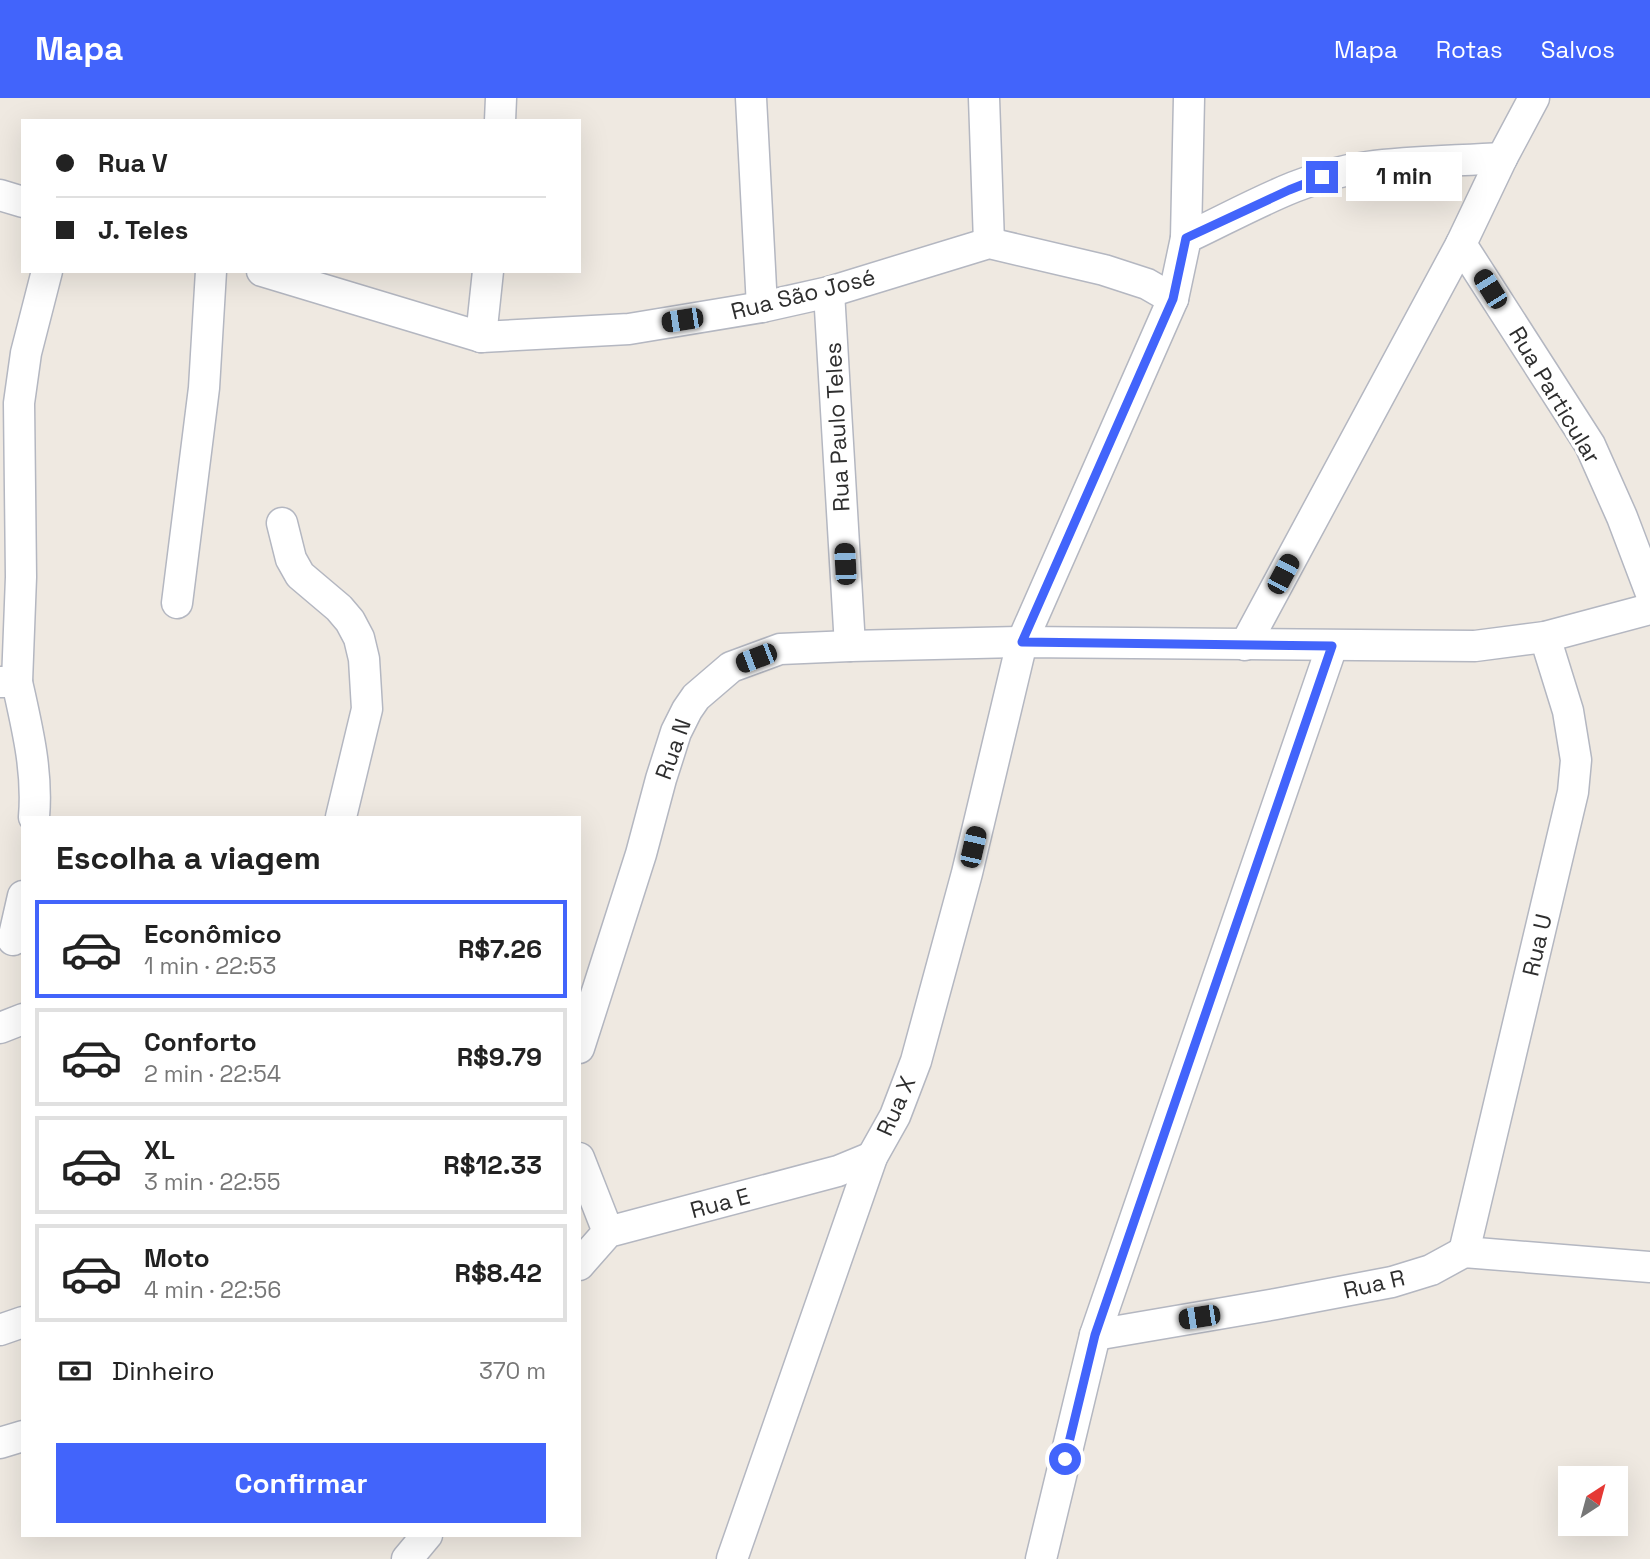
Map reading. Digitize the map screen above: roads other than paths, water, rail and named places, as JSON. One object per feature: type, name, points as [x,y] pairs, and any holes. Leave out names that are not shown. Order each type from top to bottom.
[{"type":"street","points":[[500,119],[501,98]]},
{"type":"street","points":[[751,98],[762,307]]},
{"type":"street","points":[[984,98],[989,243],[1104,270],[1147,284],[1173,299]]},
{"type":"street","name":"Rua X","points":[[732,1559],[872,1157],[895,1116],[916,1061],[967,873],[1022,642],[1173,299],[1186,238],[1189,98]]},
{"type":"street","points":[[1245,645],[1461,244],[1534,98]]},
{"type":"street","points":[[1186,238],[1322,177],[1365,167],[1502,158]]},
{"type":"street","points":[[0,195],[21,201]]},
{"type":"street","name":"Rua São José","points":[[269,273],[481,337],[629,329],[762,307],[829,292],[989,243]]},
{"type":"street","name":"Rua Particular","points":[[1461,244],[1590,445],[1622,517],[1650,591]]},
{"type":"street","points":[[34,816],[32,751],[8,682],[21,578],[19,403],[26,353],[46,273]]},
{"type":"street","points":[[177,603],[204,388],[211,273]]},
{"type":"street","points":[[481,337],[488,273]]},
{"type":"street","name":"Rua Paulo Teles","points":[[829,292],[850,646]]},
{"type":"street","points":[[282,523],[291,559],[300,575],[339,608],[350,621],[359,638],[364,659],[367,709],[341,816]]},
{"type":"street","name":"Rua N","points":[[581,1042],[641,854],[676,732],[696,696],[731,667],[780,649],[850,646],[1022,642],[1475,646],[1545,637],[1650,609]]},
{"type":"street","name":"Rua U","points":[[1464,1252],[1573,792],[1576,760],[1568,711],[1545,637]]},
{"type":"street","points":[[1041,1559],[1095,1335],[1332,646]]},
{"type":"street","points":[[12,940],[21,904]]},
{"type":"street","points":[[0,1028],[21,1020]]},
{"type":"street","name":"Rua E","points":[[608,1232],[838,1171],[872,1157]]},
{"type":"street","points":[[581,1163],[608,1232],[581,1263]]},
{"type":"street","points":[[1464,1252],[1650,1267]]},
{"type":"street","name":"Rua R","points":[[1095,1335],[1392,1282],[1431,1270],[1464,1252]]},
{"type":"street","points":[[0,1330],[21,1323]]},
{"type":"street","points":[[0,1443],[21,1437]]},
{"type":"street","points":[[407,1559],[425,1537]]}]
